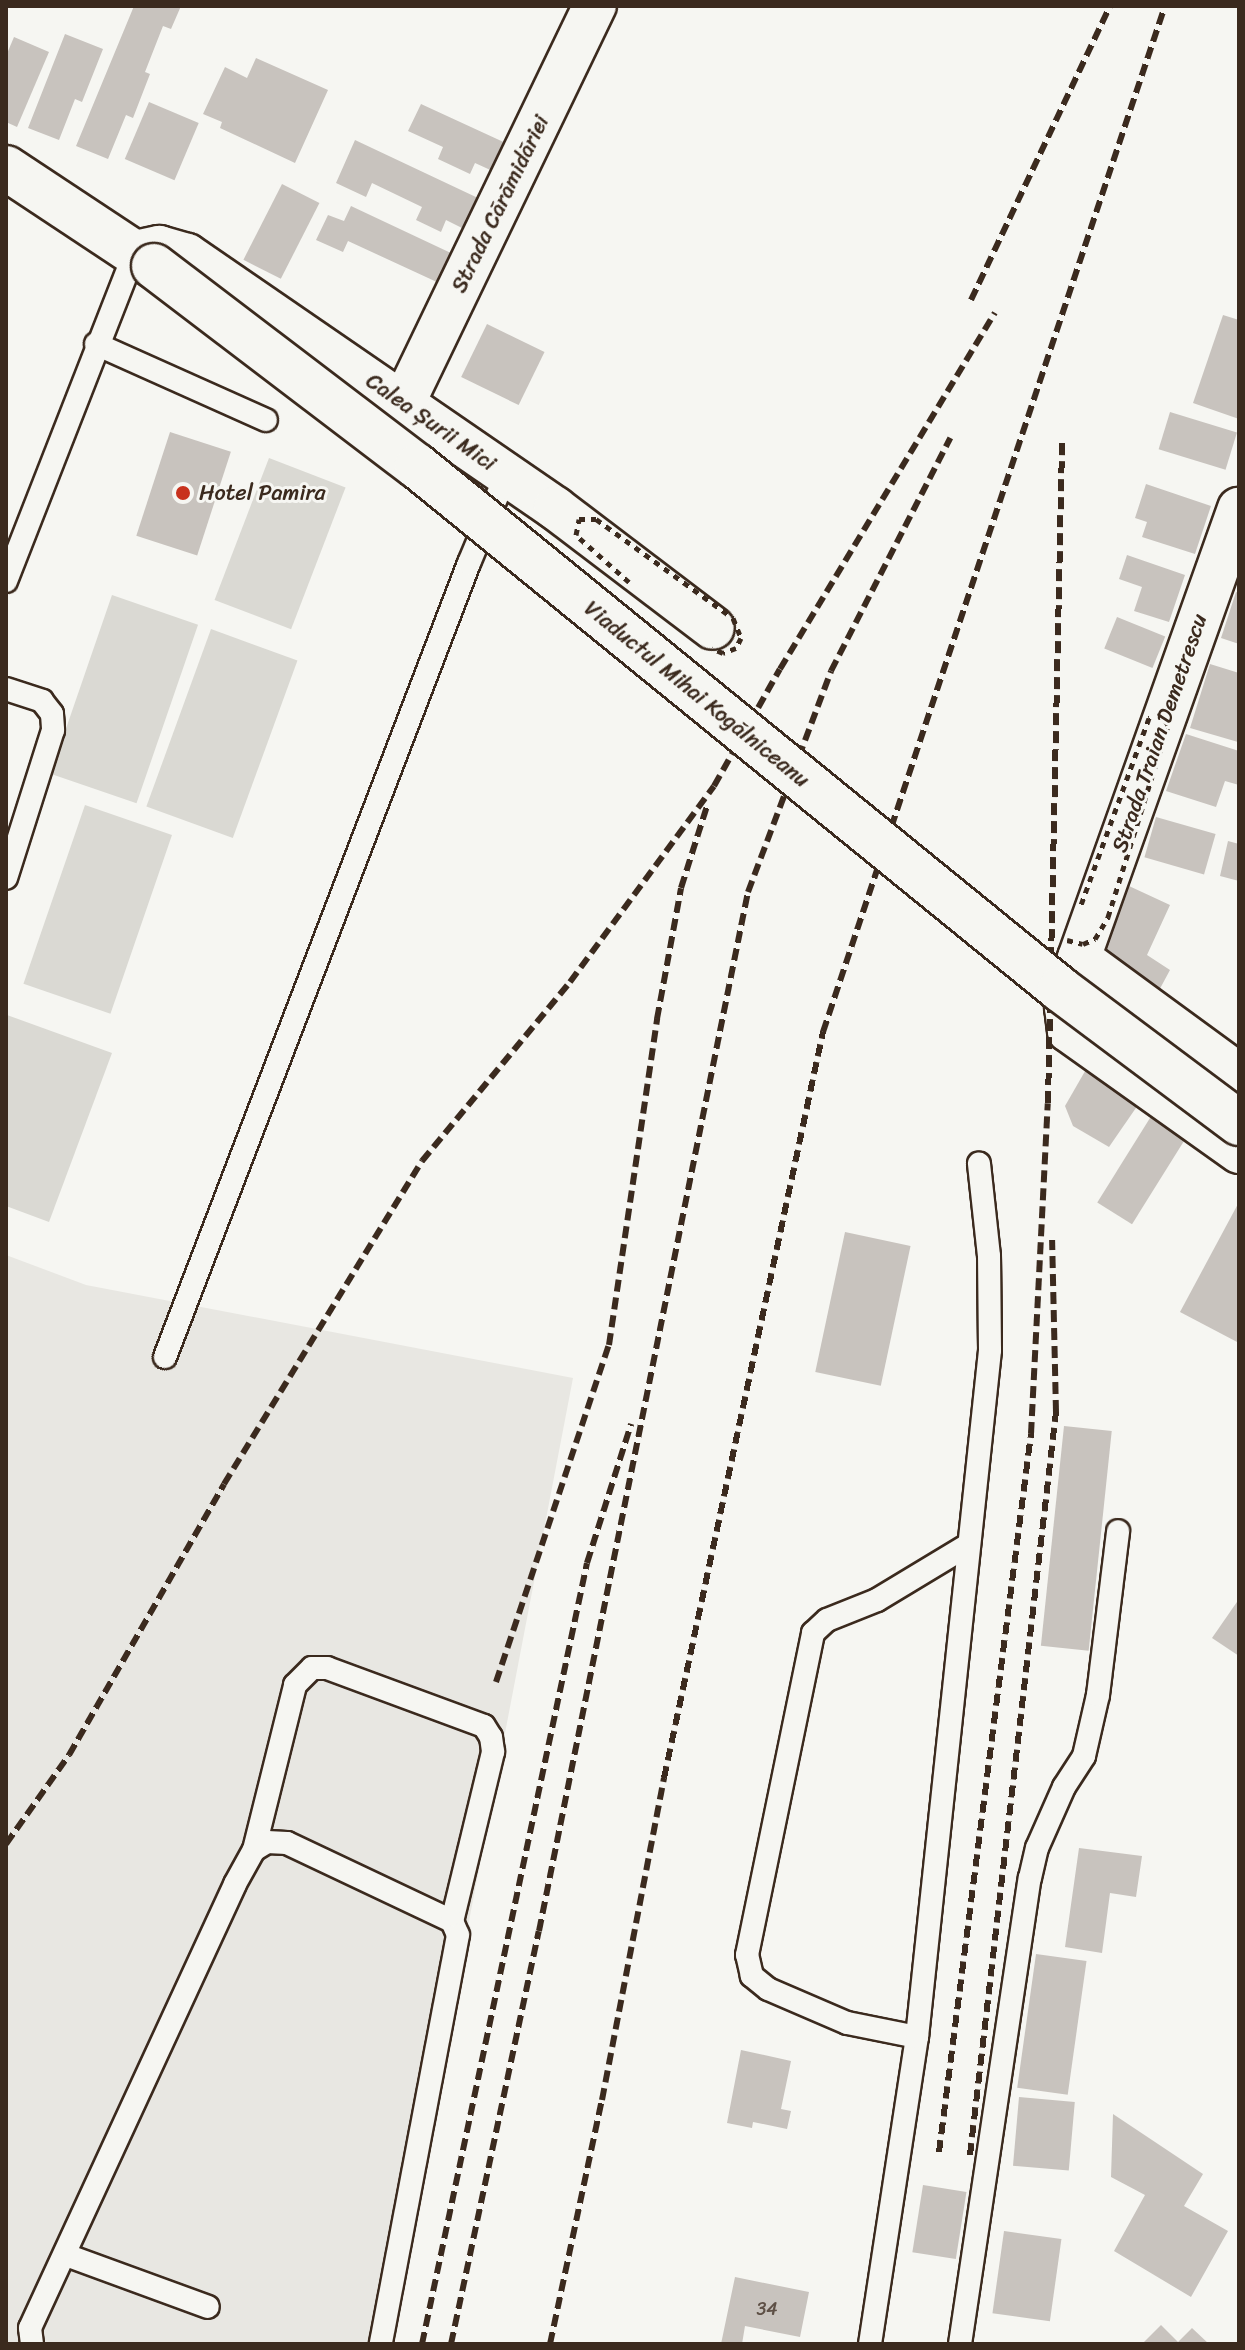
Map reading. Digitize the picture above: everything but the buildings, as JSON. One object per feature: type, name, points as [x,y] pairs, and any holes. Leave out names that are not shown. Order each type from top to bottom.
[{"type":"main road","points":[[6,168],[144,259]]},
{"type":"main road","name":"Viaductul Mihai Kogălniceanu","points":[[144,259],[417,466],[1048,980],[1239,1123]]},
{"type":"street","name":"Strada Cărămidăriei","points":[[404,402],[595,6]]},
{"type":"street","name":"Calea Șurii Mici","points":[[144,259],[159,247],[187,255],[506,475],[712,638]]},
{"type":"street","name":"Strada Traian Demetrescu","points":[[1239,509],[1069,947],[1066,1007],[1069,1031],[1239,1152]]},
{"type":"street","points":[[1069,947],[1239,1075]]},
{"type":"lane","points":[[6,581],[96,344],[144,259]]},
{"type":"lane","points":[[96,344],[266,420]]},
{"type":"lane","points":[[165,1357],[469,563],[506,475]]},
{"type":"lane","points":[[6,689],[42,701],[52,714],[53,730],[6,878]]},
{"type":"lane","points":[[870,2344],[917,2037],[990,1350],[989,1256],[979,1164]]},
{"type":"lane","points":[[960,2344],[1030,1878],[1037,1848],[1064,1787],[1084,1756],[1098,1695],[1118,1531]]},
{"type":"lane","points":[[917,2037],[847,2023],[768,1989],[752,1976],[747,1955],[813,1633],[827,1620],[877,1600],[968,1545]]},
{"type":"lane","points":[[32,2344],[30,2328],[254,1850],[295,1685],[312,1668],[327,1668],[484,1726],[491,1737],[493,1752],[452,1921],[458,1935],[456,1950],[381,2344]]},
{"type":"lane","points":[[254,1850],[267,1842],[287,1843],[452,1921]]},
{"type":"lane","points":[[66,2255],[208,2307]]},
{"type":"path","points":[[576,535],[579,519],[596,519],[733,618],[741,638],[736,648],[723,653],[712,638]]},
{"type":"path","points":[[1069,947],[1095,939],[1108,917],[1168,725],[1161,714],[1149,718],[1081,905]]},
{"type":"shaded area","points":[[269,458],[346,487],[291,629],[215,600]]},
{"type":"shaded area","points":[[112,595],[198,625],[137,803],[50,774]]},
{"type":"shaded area","points":[[211,629],[297,660],[233,838],[146,807]]},
{"type":"shaded area","points":[[85,805],[172,835],[110,1014],[23,984]]},
{"type":"shaded area","points":[[7,1015],[112,1053],[49,1222],[6,1206]]},
{"type":"shaded area","points":[[6,1255],[86,1285],[573,1378],[388,2344],[6,2344]]},
{"type":"railway","points":[[971,300],[1110,6]]},
{"type":"railway","points":[[550,2344],[602,2100],[664,1778],[823,1032],[1165,6]]},
{"type":"railway","points":[[6,1844],[69,1755],[224,1484],[422,1161],[570,982],[714,786],[780,669],[995,313]]},
{"type":"railway","points":[[451,2344],[539,1931],[748,892],[831,671],[950,438]]},
{"type":"railway","points":[[939,2152],[1031,1434],[1048,1103],[1062,443]]},
{"type":"railway","points":[[496,1682],[609,1345],[657,1019],[681,888],[708,803]]},
{"type":"railway","points":[[970,2155],[1056,1412],[1052,1240]]},
{"type":"railway","points":[[422,2344],[587,1563],[631,1424]]},
{"type":"place","name":"Hotel Pamira","points":[[183,493]]}]
